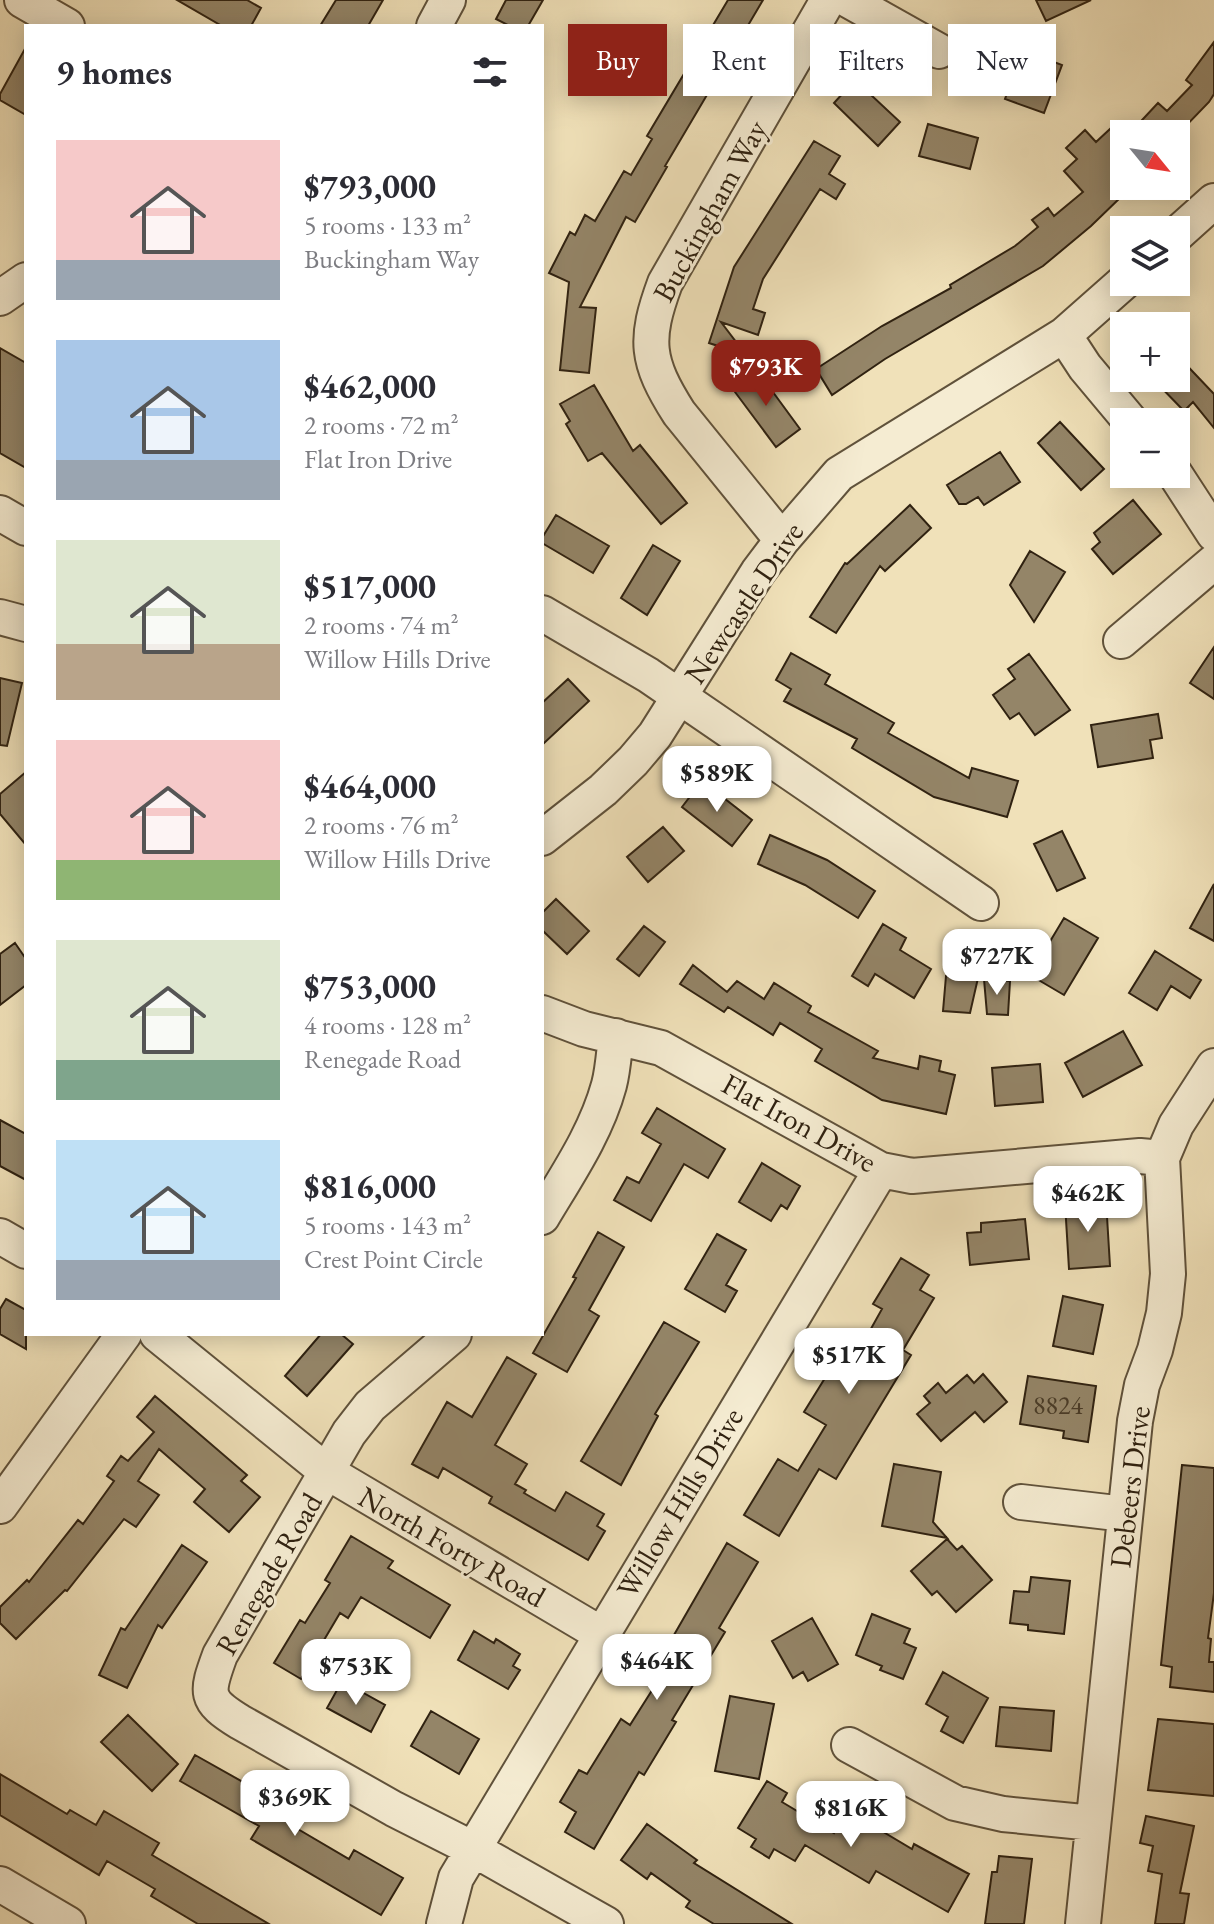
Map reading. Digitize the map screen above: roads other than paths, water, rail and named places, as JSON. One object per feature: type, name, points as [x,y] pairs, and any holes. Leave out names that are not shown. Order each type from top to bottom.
[{"type":"street","points":[[22,0],[64,24]]},
{"type":"street","points":[[435,24],[448,0]]},
{"type":"street","name":"Buckingham Way","points":[[782,540],[679,413],[656,372],[650,349],[653,317],[665,283],[828,0]]},
{"type":"street","points":[[848,0],[939,51]]},
{"type":"street","points":[[1190,222],[1214,201]]},
{"type":"street","name":"Newcastle Drive","points":[[544,836],[603,790],[633,761],[680,698],[750,585],[782,540],[839,474],[1064,335],[1110,294]]},
{"type":"street","points":[[1064,335],[1119,408]]},
{"type":"street","points":[[1184,488],[1214,534]]},
{"type":"street","points":[[0,513],[24,527]]},
{"type":"street","points":[[1121,641],[1214,562]]},
{"type":"street","points":[[544,614],[648,675],[981,903]]},
{"type":"street","points":[[0,617],[24,623]]},
{"type":"street","name":"Flat Iron Drive","points":[[544,1014],[574,1026],[661,1048],[881,1170],[912,1176],[1140,1156],[1162,1158]]},
{"type":"street","points":[[544,1213],[598,1117],[609,1083],[616,1036]]},
{"type":"street","name":"Debeers Drive","points":[[1083,1924],[1135,1421],[1142,1385],[1164,1313],[1168,1274],[1162,1158],[1176,1125],[1214,1066]]},
{"type":"street","name":"Willow Hills Drive","points":[[444,1924],[456,1878],[881,1170]]},
{"type":"street","points":[[0,1236],[24,1250]]},
{"type":"street","points":[[0,1506],[123,1336]]},
{"type":"street","name":"North Forty Road","points":[[159,1336],[327,1472],[601,1634]]},
{"type":"street","name":"Renegade Road","points":[[452,1336],[370,1406],[349,1433],[220,1655],[212,1677],[211,1694],[217,1708],[229,1715],[606,1924]]},
{"type":"street","points":[[1021,1502],[1125,1514]]},
{"type":"street","points":[[849,1745],[955,1803],[979,1810],[1093,1823]]},
{"type":"street","points":[[0,1884],[68,1924]]}]
